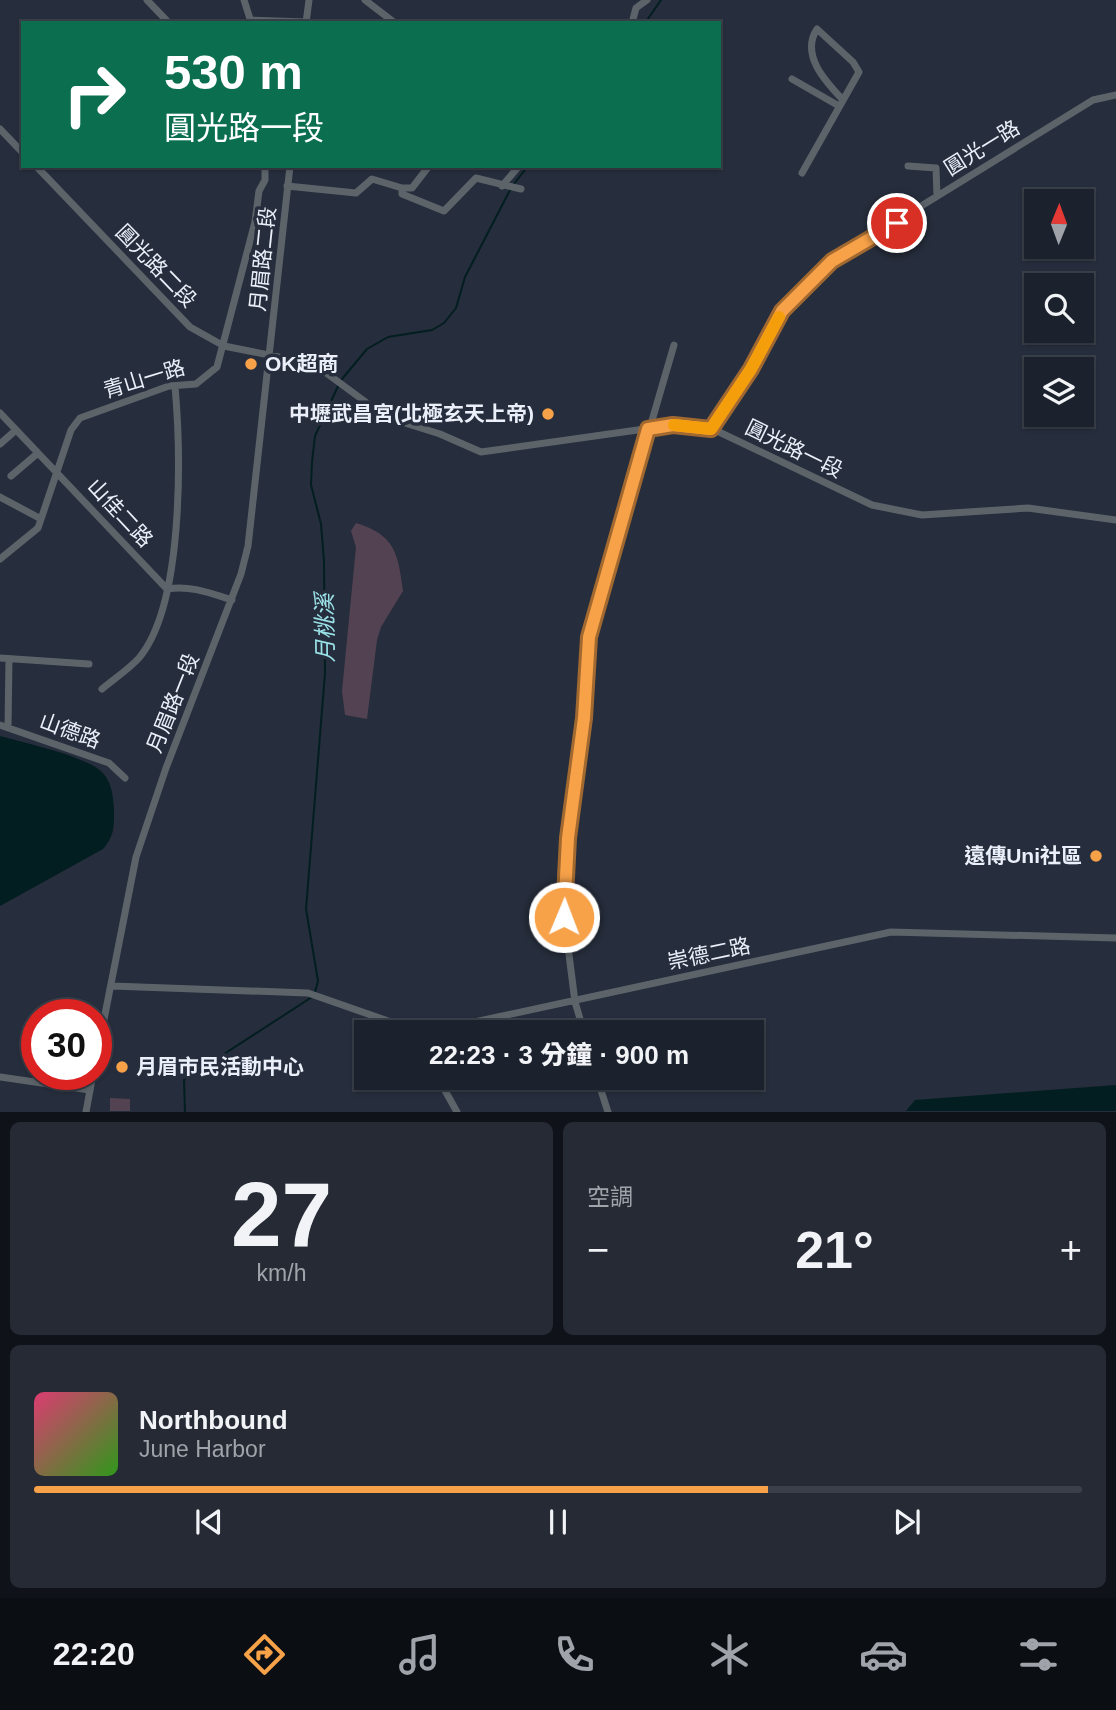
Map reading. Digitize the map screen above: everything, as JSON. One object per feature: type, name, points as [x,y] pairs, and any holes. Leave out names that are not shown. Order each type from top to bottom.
[{"type":"street","points":[[147,0],[167,21]]},
{"type":"street","points":[[244,0],[251,21]]},
{"type":"street","points":[[306,21],[309,0]]},
{"type":"street","points":[[365,0],[392,21]]},
{"type":"street","points":[[633,21],[636,8],[647,0]]},
{"type":"street","points":[[802,173],[841,103],[859,69],[817,29],[813,36],[814,61],[841,103]]},
{"type":"street","points":[[792,79],[841,103]]},
{"type":"street","name":"圓光一路","points":[[711,429],[751,369],[782,311],[832,261],[1093,100],[1116,95]]},
{"type":"street","points":[[0,129],[21,151]]},
{"type":"street","points":[[908,166],[936,168],[937,196]]},
{"type":"street","name":"圓光路二段","points":[[38,168],[190,327],[224,346],[271,356]]},
{"type":"street","name":"青山一路","points":[[0,559],[38,528],[71,430],[80,418],[175,386],[195,384],[218,367],[255,222],[259,191],[265,180],[265,168]]},
{"type":"street","name":"月眉路二段","points":[[271,356],[290,168]]},
{"type":"street","points":[[287,186],[356,193],[372,179],[402,188],[412,188],[427,168]]},
{"type":"street","points":[[505,187],[518,168]]},
{"type":"street","points":[[402,188],[402,194],[444,211],[476,178],[521,190]]},
{"type":"street","points":[[580,1020],[575,1002],[563,907],[584,718],[589,637],[674,345]]},
{"type":"street","name":"圓光路一段","points":[[271,356],[314,364],[386,417],[440,434],[481,452],[673,425],[711,429],[872,505],[922,515],[1028,508],[1116,520]]},
{"type":"street","name":"月眉路一段","points":[[109,999],[136,857],[166,768],[232,600],[248,546],[271,356]]},
{"type":"street","points":[[102,689],[138,658],[151,638],[172,569],[180,472],[175,386]]},
{"type":"street","name":"山佳二路","points":[[0,413],[167,589]]},
{"type":"street","points":[[0,444],[16,430]]},
{"type":"street","points":[[11,476],[38,453]]},
{"type":"street","points":[[0,497],[41,519]]},
{"type":"street","points":[[167,589],[181,587],[232,600]]},
{"type":"street","points":[[4,726],[4,658],[89,664]]},
{"type":"street","name":"山德路","points":[[4,726],[109,763],[125,778]]},
{"type":"street","name":"崇德二路","points":[[490,1020],[891,933],[1116,938]]},
{"type":"street","name":"崇德二路","points":[[112,986],[308,993],[381,1020]]},
{"type":"street","points":[[0,1077],[21,1080]]},
{"type":"street","points":[[86,1111],[90,1090]]},
{"type":"street","points":[[445,1090],[457,1111]]},
{"type":"street","points":[[601,1090],[608,1111]]},
{"type":"shaded area","points":[[356,523],[379,533],[392,547],[399,566],[403,591],[381,627],[377,640],[367,719],[345,715],[342,691],[356,547],[351,531]]},
{"type":"shaded area","points":[[0,736],[84,761],[103,773],[113,800],[114,825],[112,835],[103,849],[0,906]]},
{"type":"shaded area","points":[[1116,1085],[1116,1111],[906,1111],[915,1100]]},
{"type":"shaded area","points":[[110,1098],[130,1099],[130,1111],[110,1111]]},
{"type":"waterway","name":"月桃溪","points":[[646,21],[661,0]]},
{"type":"waterway","name":"月桃溪","points":[[513,185],[526,168]]},
{"type":"waterway","name":"月桃溪","points":[[342,379],[367,349],[388,337],[432,330],[444,323],[456,308],[465,277],[510,190]]},
{"type":"waterway","name":"月桃溪","points":[[315,992],[318,981],[306,909],[325,673],[324,561],[321,524],[311,485],[315,436],[339,384]]},
{"type":"waterway","name":"月桃溪","points":[[185,1112],[184,1080],[312,997]]},
{"type":"slow traffic","points":[[674,425],[711,429],[751,369],[779,317]]},
{"type":"place","name":"OK超商","points":[[251,364]]},
{"type":"place","name":"中壢武昌宮(北極玄天上帝)","points":[[548,414]]},
{"type":"place","name":"遠傳Uni社區","points":[[1096,856]]},
{"type":"place","name":"月眉市民活動中心","points":[[122,1067]]},
{"type":"route","points":[[564,917],[568,838],[584,718],[589,637],[648,429],[673,425],[711,429],[751,369],[782,311],[832,261],[897,223]]}]
